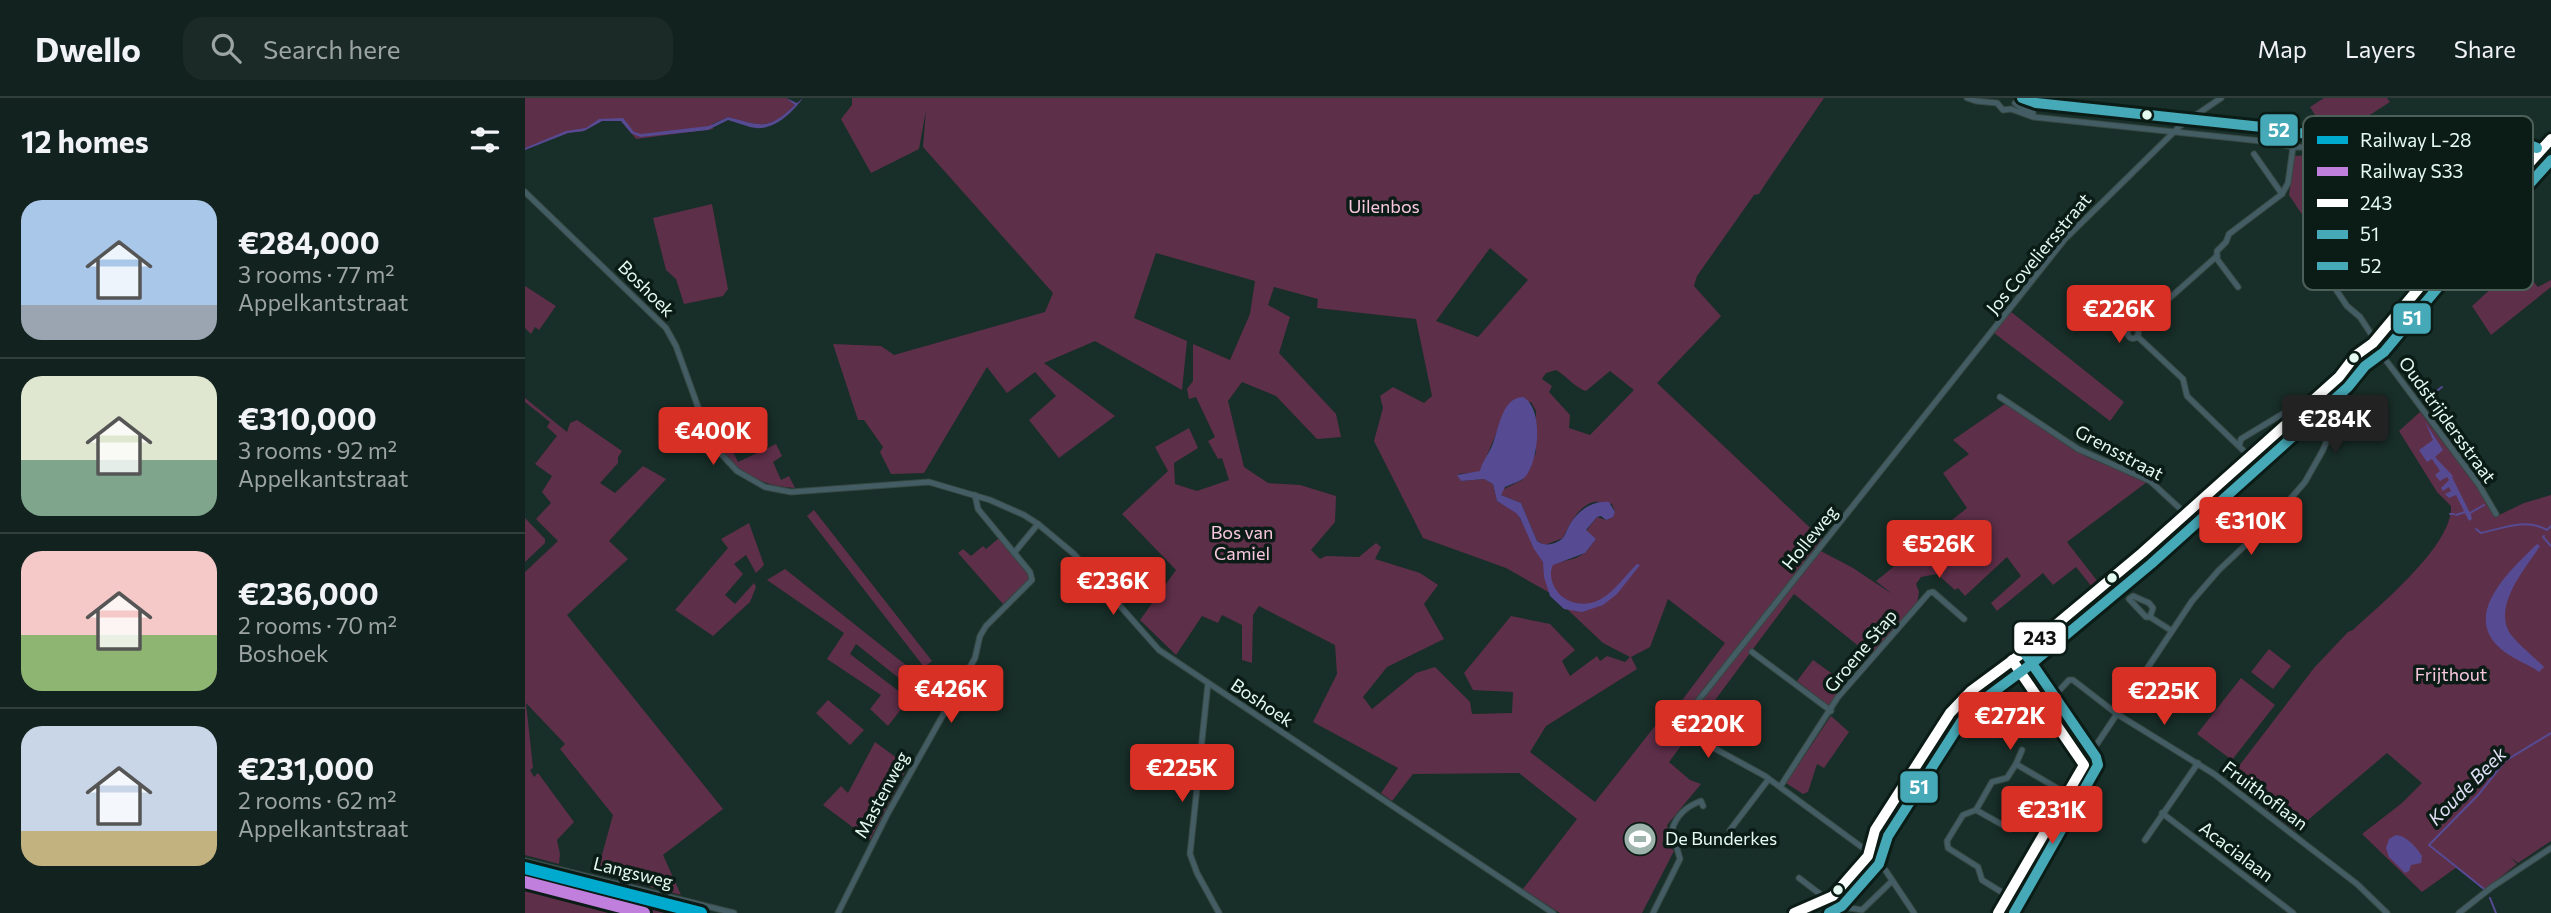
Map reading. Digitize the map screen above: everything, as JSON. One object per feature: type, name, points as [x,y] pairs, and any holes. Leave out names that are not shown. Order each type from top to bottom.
[{"type":"street","points":[[1967,98],[1976,102],[1998,100],[2003,110],[2013,103],[2025,115],[2303,147]]},
{"type":"street","name":"Jos Coveliersstraat","points":[[1961,372],[2065,239],[2175,131],[2221,98]]},
{"type":"street","points":[[2533,159],[2551,139]]},
{"type":"street","points":[[2238,288],[2217,256],[2217,251],[2226,242],[2229,234],[2282,194],[2288,183],[2293,147]]},
{"type":"street","points":[[2254,154],[2282,194]]},
{"type":"street","name":"Boshoek","points":[[525,192],[666,328],[676,346],[711,443],[737,471],[765,487],[791,492],[929,482],[1003,505],[1038,524],[1066,545],[1159,650],[1553,913]]},
{"type":"street","points":[[2137,337],[2131,338],[2127,333],[2131,327],[2136,328],[2217,256]]},
{"type":"street","name":"Oudstrijdersstraat","points":[[2336,290],[2347,306],[2360,317],[2374,342],[2479,485],[2496,514]]},
{"type":"street","points":[[1794,913],[1833,896],[1870,853],[1875,830],[1955,705],[2186,514],[2250,457],[2346,370],[2351,360],[2374,342],[2417,290]]},
{"type":"street","points":[[2136,328],[2137,337]]},
{"type":"street","points":[[2137,337],[2183,379],[2187,396],[2250,457]]},
{"type":"street","points":[[1998,913],[2084,765],[2192,601],[2212,577],[2273,519],[2305,482],[2323,450],[2352,379],[2346,370]]},
{"type":"street","name":"Holleweg","points":[[1768,780],[1749,765],[1692,736],[1682,727],[1682,721],[1961,372]]},
{"type":"street","name":"Grensstraat","points":[[2000,397],[2090,456],[2150,481],[2186,514]]},
{"type":"street","points":[[2238,446],[2241,439],[2284,413]]},
{"type":"street","points":[[975,495],[978,509],[1014,552],[1038,524]]},
{"type":"street","name":"Mastenweg","points":[[838,913],[917,759],[975,658],[981,632],[1032,580],[1030,572],[1014,552]]},
{"type":"street","name":"Groene Stap","points":[[1780,787],[1839,697],[1931,592],[1964,619]]},
{"type":"street","points":[[2150,617],[2153,608],[2149,603],[2133,596],[2129,599],[2146,617],[2172,631]]},
{"type":"street","points":[[1752,652],[1831,711]]},
{"type":"street","points":[[2012,660],[2084,765]]},
{"type":"street","name":"Fruithoflaan","points":[[2044,707],[2069,680],[2117,714],[2198,763],[2357,884],[2388,913]]},
{"type":"street","points":[[1207,683],[1191,854],[1197,873],[1219,913]]},
{"type":"street","points":[[2008,896],[1982,880],[1978,867],[1947,846],[1963,815],[1976,810],[1992,782],[2007,778],[2022,750]]},
{"type":"street","points":[[2145,840],[2198,763]]},
{"type":"street","points":[[2016,764],[2067,794]]},
{"type":"street","points":[[1731,830],[1768,780],[1870,853],[1914,913]]},
{"type":"street","points":[[1653,913],[1681,857],[1672,830],[1673,825],[1688,806],[1701,801]]},
{"type":"street","points":[[1976,810],[2010,829]]},
{"type":"street","name":"Acacialaan","points":[[2162,813],[2283,910],[2293,913]]},
{"type":"street","points":[[2459,913],[2551,848]]},
{"type":"street","name":"Langsweg","points":[[525,861],[734,913]]},
{"type":"street","points":[[1799,878],[1820,894],[1826,913]]},
{"type":"street","points":[[1833,896],[1845,906],[1862,910],[1891,882]]},
{"type":"green space","points":[[525,98],[786,98],[796,104],[779,118],[765,124],[728,117],[712,124],[713,129],[636,139],[621,121],[602,121],[584,131],[568,133],[525,148]]},
{"type":"green space","points":[[852,98],[1824,98],[1759,194],[1754,195],[1697,276],[1694,286],[1721,316],[1657,383],[1823,540],[1817,549],[1853,568],[1892,594],[1876,581],[1967,508],[1943,473],[1969,454],[1953,440],[2005,404],[2087,457],[2147,482],[2067,542],[2098,582],[2092,587],[2076,567],[2053,585],[2043,573],[1997,611],[1991,603],[2021,576],[2007,557],[1965,596],[1937,574],[1921,577],[1916,584],[1919,592],[1917,604],[1872,657],[1794,594],[1669,762],[1690,780],[1701,784],[1667,825],[1670,837],[1662,843],[1664,848],[1670,846],[1674,851],[1642,913],[1560,913],[1523,889],[1577,819],[1519,773],[1413,774],[1392,801],[1381,793],[1398,768],[1313,722],[1337,674],[1335,645],[1259,606],[1253,615],[1252,663],[1242,660],[1242,625],[1222,615],[1218,623],[1202,616],[1176,655],[1140,620],[1176,570],[1122,514],[1168,471],[1155,447],[1189,428],[1198,448],[1174,463],[1175,484],[1197,491],[1229,480],[1222,458],[1218,459],[1208,441],[1215,437],[1196,397],[1189,399],[1187,389],[1193,381],[1193,344],[1230,360],[1250,314],[1255,281],[1156,253],[1134,318],[1187,341],[1182,390],[1095,341],[1044,363],[1115,416],[1059,458],[1029,420],[1056,396],[1035,372],[1007,393],[987,367],[924,473],[891,474],[880,452],[883,447],[864,420],[858,420],[833,344],[881,346],[894,355],[1045,312],[1053,293],[923,147],[926,110],[919,149],[871,173],[841,119],[852,105]],"holes":[[[1490,248],[1528,280],[1478,337],[1436,321]],[[1274,287],[1318,299],[1317,308],[1416,319],[1432,396],[1424,403],[1393,387],[1380,396],[1383,408],[1374,441],[1423,538],[1506,568],[1550,593],[1603,643],[1630,657],[1625,662],[1607,656],[1600,661],[1597,656],[1570,676],[1562,661],[1575,650],[1550,624],[1511,616],[1464,673],[1473,690],[1513,692],[1512,713],[1472,714],[1470,702],[1435,667],[1416,673],[1372,709],[1363,697],[1387,667],[1444,639],[1424,604],[1438,585],[1420,573],[1375,559],[1381,547],[1376,543],[1359,557],[1326,556],[1320,559],[1311,550],[1335,522],[1336,496],[1300,485],[1268,483],[1244,467],[1228,401],[1242,382],[1276,396],[1317,439],[1341,437],[1336,414],[1279,353],[1290,317],[1268,305]],[[1556,370],[1586,391],[1610,371],[1634,390],[1590,435],[1569,428],[1570,415],[1549,392],[1552,386],[1542,379],[1546,373]],[[1531,402],[1536,411],[1536,453],[1522,480],[1502,490],[1501,495],[1521,503],[1537,541],[1545,545],[1563,538],[1575,516],[1589,504],[1612,504],[1615,512],[1612,517],[1606,520],[1597,517],[1586,531],[1596,539],[1585,553],[1576,558],[1553,564],[1543,562],[1517,513],[1497,501],[1493,484],[1484,479],[1461,481],[1458,474],[1480,472],[1508,405]],[[1668,599],[1725,643],[1671,715],[1666,712],[1595,802],[1530,752],[1546,726],[1637,669],[1631,657],[1650,647]]]},
{"type":"green space","points":[[2324,98],[2387,98],[2390,102],[2368,116],[2316,116],[2310,107]]},
{"type":"green space","points":[[2303,155],[2303,216],[2289,195],[2294,156]]},
{"type":"green space","points":[[712,204],[728,289],[723,296],[684,304],[676,279],[666,270],[653,218]]},
{"type":"green space","points":[[2551,280],[2551,287],[2491,335],[2472,306],[2490,290],[2533,290],[2533,281],[2538,287]]},
{"type":"green space","points":[[525,286],[556,306],[539,330],[535,327],[531,334],[525,328]]},
{"type":"green space","points":[[2010,311],[2124,402],[2110,421],[1994,333]]},
{"type":"green space","points":[[525,398],[567,432],[570,423],[577,420],[622,451],[618,463],[600,483],[615,493],[643,466],[666,479],[609,541],[628,559],[567,615],[723,809],[663,855],[681,895],[597,873],[613,815],[560,749],[565,744],[526,703],[533,768],[530,770],[534,777],[538,773],[574,822],[557,840],[559,864],[525,855],[525,572],[558,541],[536,519],[551,503],[542,492],[552,476],[535,464],[557,436],[547,427],[550,422],[525,402]]},
{"type":"green space","name":"Frijthout","points":[[2420,412],[2481,492],[2495,517],[2524,503],[2551,495],[2551,841],[2518,863],[2510,857],[2517,864],[2484,890],[2457,867],[2422,892],[2362,834],[2402,803],[2422,783],[2387,753],[2295,831],[2229,779],[2314,668],[2348,632],[2413,573],[2428,556],[2449,521],[2451,506],[2437,492],[2399,431]]},
{"type":"green space","points":[[716,417],[738,462],[776,444],[782,456],[773,462],[781,480],[789,476],[795,488],[766,483],[730,460],[712,437],[706,423]]},
{"type":"green space","points":[[814,510],[932,661],[924,667],[807,516]]},
{"type":"green space","points":[[525,518],[545,539],[545,543],[525,562]]},
{"type":"green space","points":[[749,523],[764,565],[756,573],[746,555],[734,564],[743,574],[725,595],[735,604],[754,583],[756,587],[750,602],[713,636],[675,610],[728,548],[721,539]]},
{"type":"green space","points":[[999,538],[1026,571],[1029,579],[1003,604],[958,553],[963,549],[971,556],[983,546],[986,549]]},
{"type":"green space","points":[[785,569],[946,697],[939,710],[856,644],[850,654],[909,699],[888,726],[870,709],[881,695],[827,659],[844,633],[767,580]]},
{"type":"green space","points":[[2269,649],[2291,666],[2273,689],[2251,672]]},
{"type":"green space","points":[[1813,660],[1848,685],[1832,705],[1829,706],[1797,681]]},
{"type":"green space","points":[[2241,678],[2275,705],[2232,760],[2197,734]]},
{"type":"green space","points":[[828,700],[864,730],[850,745],[816,713]]},
{"type":"green space","points":[[1831,716],[1849,732],[1824,768],[1817,764],[1808,792],[1803,794],[1786,783]]},
{"type":"green space","points":[[875,742],[908,766],[870,840],[823,805],[841,786],[848,793]]},
{"type":"green space","points":[[525,874],[672,913],[525,913]]},
{"type":"shaded area","points":[[786,98],[797,103],[803,98],[787,116],[766,127],[750,127],[728,120],[708,130],[640,137],[631,133],[621,121],[602,121],[584,131],[568,133],[525,150],[566,131],[586,128],[599,119],[623,118],[634,132],[641,134],[709,126],[728,117],[749,123],[771,123],[795,105]]},
{"type":"shaded area","points":[[1523,397],[1530,403],[1537,423],[1534,459],[1525,477],[1505,487],[1501,495],[1521,503],[1537,541],[1547,545],[1560,540],[1575,517],[1590,505],[1609,502],[1615,512],[1613,517],[1606,520],[1601,516],[1597,517],[1586,530],[1596,539],[1585,553],[1553,565],[1551,578],[1557,591],[1576,603],[1596,602],[1611,591],[1637,564],[1640,565],[1617,594],[1603,605],[1582,612],[1564,609],[1550,596],[1543,562],[1520,518],[1497,501],[1493,484],[1484,479],[1461,481],[1457,475],[1480,471],[1505,409],[1516,399]]},
{"type":"shaded area","points":[[2425,422],[2443,450],[2435,457],[2453,476],[2471,515],[2472,519],[2469,521],[2456,495],[2449,498],[2445,494],[2451,491],[2449,487],[2443,491],[2441,488],[2449,480],[2447,477],[2440,481],[2435,475],[2440,471],[2432,459],[2427,462],[2419,450],[2433,440]]},
{"type":"shaded area","points":[[2537,544],[2540,546],[2512,589],[2505,613],[2506,625],[2512,636],[2544,667],[2539,672],[2501,649],[2490,635],[2486,621],[2494,593]]},
{"type":"shaded area","points":[[2396,835],[2407,840],[2422,856],[2421,863],[2411,865],[2405,873],[2389,857],[2386,848],[2389,839]]},
{"type":"waterway","points":[[2423,401],[2442,387]]},
{"type":"waterway","points":[[2470,513],[2484,505]]},
{"type":"waterway","points":[[2456,515],[2465,512]]},
{"type":"waterway","points":[[2476,529],[2481,533],[2523,524],[2547,530],[2551,526]]},
{"type":"waterway","points":[[2544,536],[2551,546]]},
{"type":"waterway","name":"Koude Beek","points":[[2484,889],[2429,845],[2479,794],[2505,761],[2551,733]]},
{"type":"waterway","name":"Koude Beek","points":[[2490,898],[2496,913]]},
{"type":"rail line","name":"L-28","points":[[525,868],[701,913]]},
{"type":"rail line","name":"S33","points":[[525,882],[644,913]]},
{"type":"transit line","name":"52","points":[[2022,98],[2036,103],[2303,133]]},
{"type":"transit line","name":"243","points":[[2533,159],[2551,139]]},
{"type":"transit line","name":"52","points":[[2533,146],[2537,148]]},
{"type":"transit line","name":"51","points":[[2533,180],[2551,160]]},
{"type":"transit line","name":"243","points":[[1794,913],[1833,896],[1868,856],[1875,830],[1950,713],[1971,691],[2021,654],[2142,553],[2339,377],[2355,356],[2373,343],[2417,290]]},
{"type":"transit line","name":"51","points":[[1829,913],[1842,906],[1879,864],[1888,836],[1961,722],[1980,702],[2030,665],[2151,564],[2348,387],[2365,366],[2384,352],[2436,290]]},
{"type":"transit line","name":"51","points":[[2014,913],[2098,765],[2096,757],[2024,652]]},
{"type":"transit line","name":"243","points":[[1998,913],[2084,765],[2012,660]]},
{"type":"place","name":"De Bunderkes","points":[[1640,839]]},
{"type":"park label","name":"Uilenbos","points":[[1384,207]]},
{"type":"park label","name":"Bos van Camiel","points":[[1242,543]]}]
